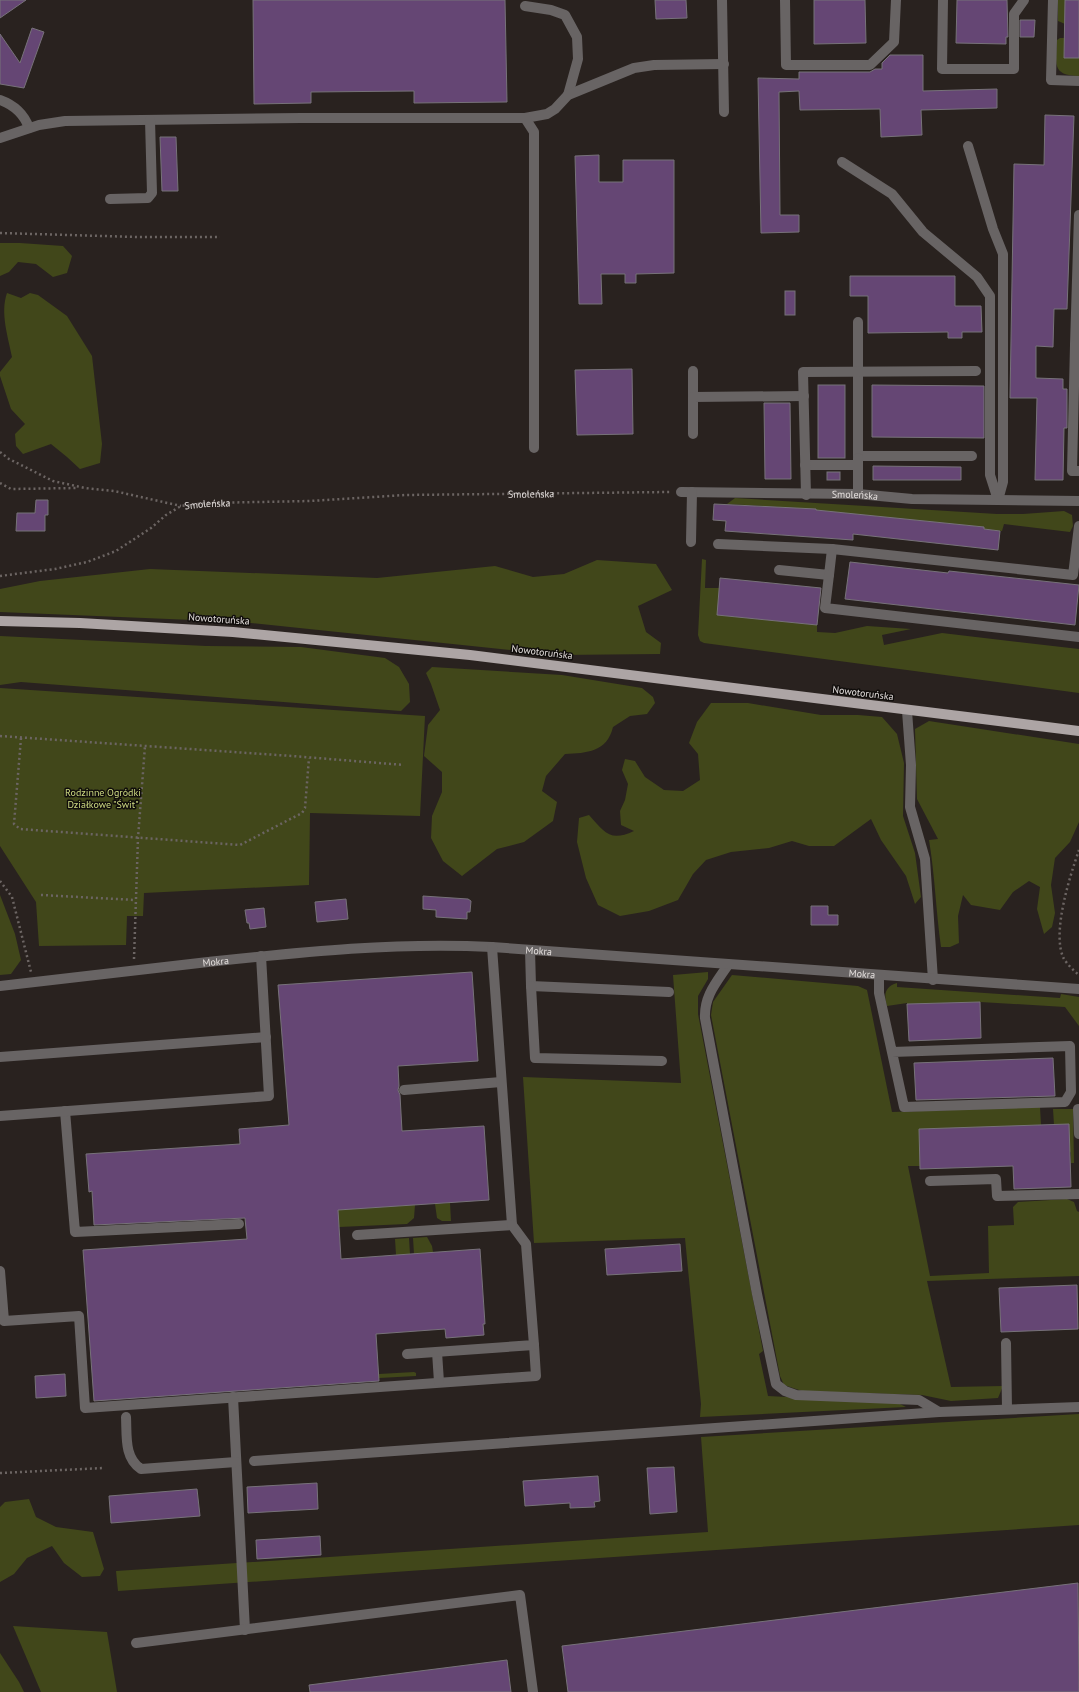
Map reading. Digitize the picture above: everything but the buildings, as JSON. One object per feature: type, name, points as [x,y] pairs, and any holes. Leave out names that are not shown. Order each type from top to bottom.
[{"type":"main road","name":"Nowotoruńska","points":[[0,621],[80,623],[233,632],[470,655],[907,711],[1079,731]]},
{"type":"street","points":[[722,0],[724,112]]},
{"type":"street","points":[[785,0],[786,65],[870,65],[894,42],[896,0]]},
{"type":"street","points":[[943,0],[942,69],[1014,69],[1014,14],[1024,0]]},
{"type":"street","points":[[1053,0],[1051,80],[1079,81]]},
{"type":"street","points":[[526,6],[551,10],[565,16],[577,37],[578,59],[568,95]]},
{"type":"street","points":[[0,138],[43,124],[65,121],[301,118],[525,118],[547,114],[555,109],[568,95],[634,68],[724,64]]},
{"type":"street","points":[[0,100],[8,103],[26,118],[29,128]]},
{"type":"street","points":[[525,118],[534,132],[534,448]]},
{"type":"street","points":[[110,199],[148,198],[152,194],[150,120]]},
{"type":"street","points":[[968,146],[993,230],[1003,254],[1003,482],[998,500]]},
{"type":"street","points":[[842,162],[892,194],[923,232],[977,277],[990,296],[990,475],[998,500]]},
{"type":"street","points":[[1079,215],[1077,345],[1072,471],[1079,471]]},
{"type":"street","points":[[858,322],[858,494]]},
{"type":"street","points":[[693,371],[693,434]]},
{"type":"street","points":[[806,495],[803,372],[976,371]]},
{"type":"street","points":[[693,397],[804,396]]},
{"type":"street","points":[[805,465],[858,460],[972,456]]},
{"type":"street","name":"Smoleńska","points":[[681,492],[749,492],[806,495],[858,494],[912,499],[1079,501]]},
{"type":"street","points":[[691,542],[692,492]]},
{"type":"street","points":[[718,544],[832,549],[1076,575],[1079,526]]},
{"type":"street","points":[[832,549],[825,608],[1079,637]]},
{"type":"street","points":[[779,570],[829,575]]},
{"type":"street","points":[[907,711],[911,766],[910,808],[925,859],[933,980]]},
{"type":"street","name":"Mokra","points":[[0,986],[261,956],[384,946],[492,947],[933,980],[1079,989]]},
{"type":"street","points":[[0,1271],[4,1322],[79,1316],[85,1408],[536,1376],[526,1244],[512,1225],[492,947]]},
{"type":"street","points":[[530,950],[535,1058],[662,1061]]},
{"type":"street","points":[[0,1116],[270,1096],[261,956]]},
{"type":"street","points":[[728,965],[707,996],[704,1010],[757,1294],[776,1384],[785,1391],[796,1395],[919,1400],[939,1412]]},
{"type":"street","points":[[879,976],[879,993],[904,1107],[1065,1102],[1075,1083],[1070,1046],[892,1052]]},
{"type":"street","points":[[531,986],[669,992]]},
{"type":"street","points":[[0,1057],[266,1037]]},
{"type":"street","points":[[404,1090],[501,1082]]},
{"type":"street","points":[[1078,1109],[1079,1134]]},
{"type":"street","points":[[65,1111],[75,1232],[239,1224]]},
{"type":"street","points":[[930,1181],[996,1179],[997,1196],[1079,1194]]},
{"type":"street","points":[[357,1234],[512,1225]]},
{"type":"street","points":[[1006,1343],[1007,1409]]},
{"type":"street","points":[[407,1354],[534,1345]]},
{"type":"street","points":[[437,1352],[440,1382]]},
{"type":"street","points":[[233,1397],[245,1630]]},
{"type":"street","points":[[254,1461],[939,1412],[1079,1407]]},
{"type":"street","points":[[126,1417],[130,1458],[134,1465],[141,1469],[236,1462]]},
{"type":"street","points":[[136,1644],[520,1595],[533,1692]]},
{"type":"path","points":[[0,233],[137,237],[220,237]]},
{"type":"path","points":[[0,452],[9,459],[52,481],[85,488],[114,491],[181,506]]},
{"type":"path","points":[[0,483],[11,489],[85,488]]},
{"type":"path","name":"Smoleńska","points":[[0,576],[55,569],[87,562],[116,551],[152,528],[166,515],[181,506],[206,503],[310,502],[405,495],[621,494],[681,492]]},
{"type":"path","points":[[0,736],[404,766]]},
{"type":"path","points":[[21,738],[14,824],[20,829],[138,838],[240,845],[302,813],[305,808],[309,758]]},
{"type":"path","points":[[134,970],[138,838],[145,746]]},
{"type":"path","points":[[1079,850],[1070,875],[1060,922],[1059,939],[1064,959],[1079,975]]},
{"type":"path","points":[[0,882],[12,897],[33,982]]},
{"type":"path","points":[[40,895],[135,900]]},
{"type":"path","points":[[0,1473],[104,1468]]},
{"type":"green space","points":[[1058,0],[1065,0],[1065,24],[1058,21]]},
{"type":"green space","points":[[1060,38],[1065,38],[1064,58],[1079,58],[1079,76],[1064,73],[1059,70],[1057,66],[1057,40]]},
{"type":"green space","points":[[0,243],[63,246],[72,256],[67,273],[53,277],[36,264],[18,262],[9,272],[0,276]]},
{"type":"green space","points":[[7,293],[21,298],[30,293],[38,295],[67,316],[92,356],[102,444],[100,463],[80,469],[51,444],[23,454],[16,446],[15,434],[25,424],[11,409],[0,376],[0,372],[12,357],[4,317]]},
{"type":"green space","points":[[735,498],[997,514],[1064,511],[1072,515],[1073,526],[1070,532],[1004,524],[1002,531],[984,529],[984,527],[815,509],[727,504]]},
{"type":"green space","points":[[702,559],[706,560],[705,588],[720,588],[717,615],[817,625],[817,632],[835,633],[867,626],[911,629],[882,635],[884,645],[942,633],[1079,649],[1079,693],[704,643],[700,641],[698,635]]},
{"type":"green space","points":[[597,560],[656,564],[672,590],[638,606],[646,632],[661,643],[660,654],[558,655],[241,622],[0,612],[0,589],[40,581],[150,569],[377,578],[495,566],[533,577],[564,574]]},
{"type":"green space","points":[[0,636],[206,646],[301,647],[385,658],[399,667],[409,684],[410,702],[401,711],[21,682],[0,685]]},
{"type":"green space","points":[[432,667],[562,675],[642,688],[653,697],[655,703],[647,714],[630,716],[613,727],[606,742],[595,750],[565,754],[546,776],[542,791],[557,802],[553,821],[524,842],[497,849],[462,876],[443,861],[431,838],[432,816],[442,792],[442,772],[424,756],[428,725],[440,710],[426,673]]},
{"type":"green space","name":"Rodzinne Ogródki Działkowe \"Świt\"","points":[[0,688],[425,716],[420,816],[310,813],[309,885],[144,893],[143,916],[127,916],[126,945],[39,946],[36,902],[0,846]]},
{"type":"green space","points":[[711,703],[748,703],[821,715],[858,715],[882,717],[897,734],[904,763],[903,816],[915,853],[921,897],[915,904],[906,876],[881,840],[871,819],[834,846],[809,846],[792,841],[769,848],[731,852],[706,860],[693,874],[678,900],[649,911],[620,916],[598,905],[586,878],[577,842],[579,818],[589,815],[599,827],[613,836],[619,836],[634,831],[621,825],[620,811],[625,800],[628,784],[622,770],[625,759],[635,761],[645,777],[664,790],[683,791],[700,780],[698,754],[689,743],[697,722]]},
{"type":"green space","points":[[929,721],[1079,744],[1079,822],[1070,842],[1055,858],[1051,885],[1055,913],[1052,927],[1044,934],[1037,909],[1040,887],[1029,881],[1013,892],[1000,910],[971,905],[963,895],[958,916],[959,943],[950,947],[941,947],[929,840],[938,839],[917,799],[915,729]]},
{"type":"green space","points":[[0,895],[15,934],[21,960],[11,974],[0,975]]},
{"type":"green space","points":[[708,972],[708,979],[698,996],[698,1014],[763,1351],[759,1354],[768,1396],[898,1403],[906,1407],[700,1417],[701,1404],[685,1238],[534,1243],[523,1077],[681,1083],[673,975]]},
{"type":"green space","points":[[732,975],[858,986],[867,990],[892,1112],[1040,1107],[1041,1125],[919,1130],[920,1166],[908,1166],[930,1276],[989,1273],[988,1226],[1014,1225],[1013,1207],[1018,1202],[1067,1199],[1074,1202],[1077,1211],[1079,1212],[1079,1276],[927,1281],[951,1387],[1003,1386],[998,1398],[951,1401],[922,1395],[802,1391],[784,1385],[780,1376],[711,1015],[713,1002]]},
{"type":"green space","points":[[897,983],[897,987],[1060,998],[1061,994],[1079,997],[1079,1026],[1065,1007],[980,1002],[907,1003],[887,1006],[885,995],[887,989]]},
{"type":"green space","points":[[1053,1109],[1073,1109],[1074,1163],[1071,1163],[1071,1153],[1054,1125]]},
{"type":"green space","points":[[450,1203],[451,1221],[442,1221],[437,1218],[435,1204]]},
{"type":"green space","points":[[415,1205],[414,1218],[407,1224],[339,1227],[338,1210]]},
{"type":"green space","points":[[427,1237],[432,1246],[433,1252],[414,1254],[413,1238]]},
{"type":"green space","points":[[409,1238],[410,1254],[396,1255],[395,1239]]},
{"type":"green space","points":[[416,1373],[416,1376],[379,1378],[379,1374]]},
{"type":"green space","points":[[1079,1414],[1079,1525],[118,1591],[116,1571],[708,1532],[701,1437]]},
{"type":"green space","points":[[29,1499],[36,1517],[56,1527],[93,1532],[104,1569],[100,1576],[82,1577],[64,1563],[52,1546],[27,1558],[14,1574],[0,1582],[0,1507],[5,1502]]},
{"type":"green space","points":[[13,1626],[107,1632],[117,1692],[41,1692]]},
{"type":"green space","points":[[0,1653],[19,1682],[24,1692],[0,1692]]}]
